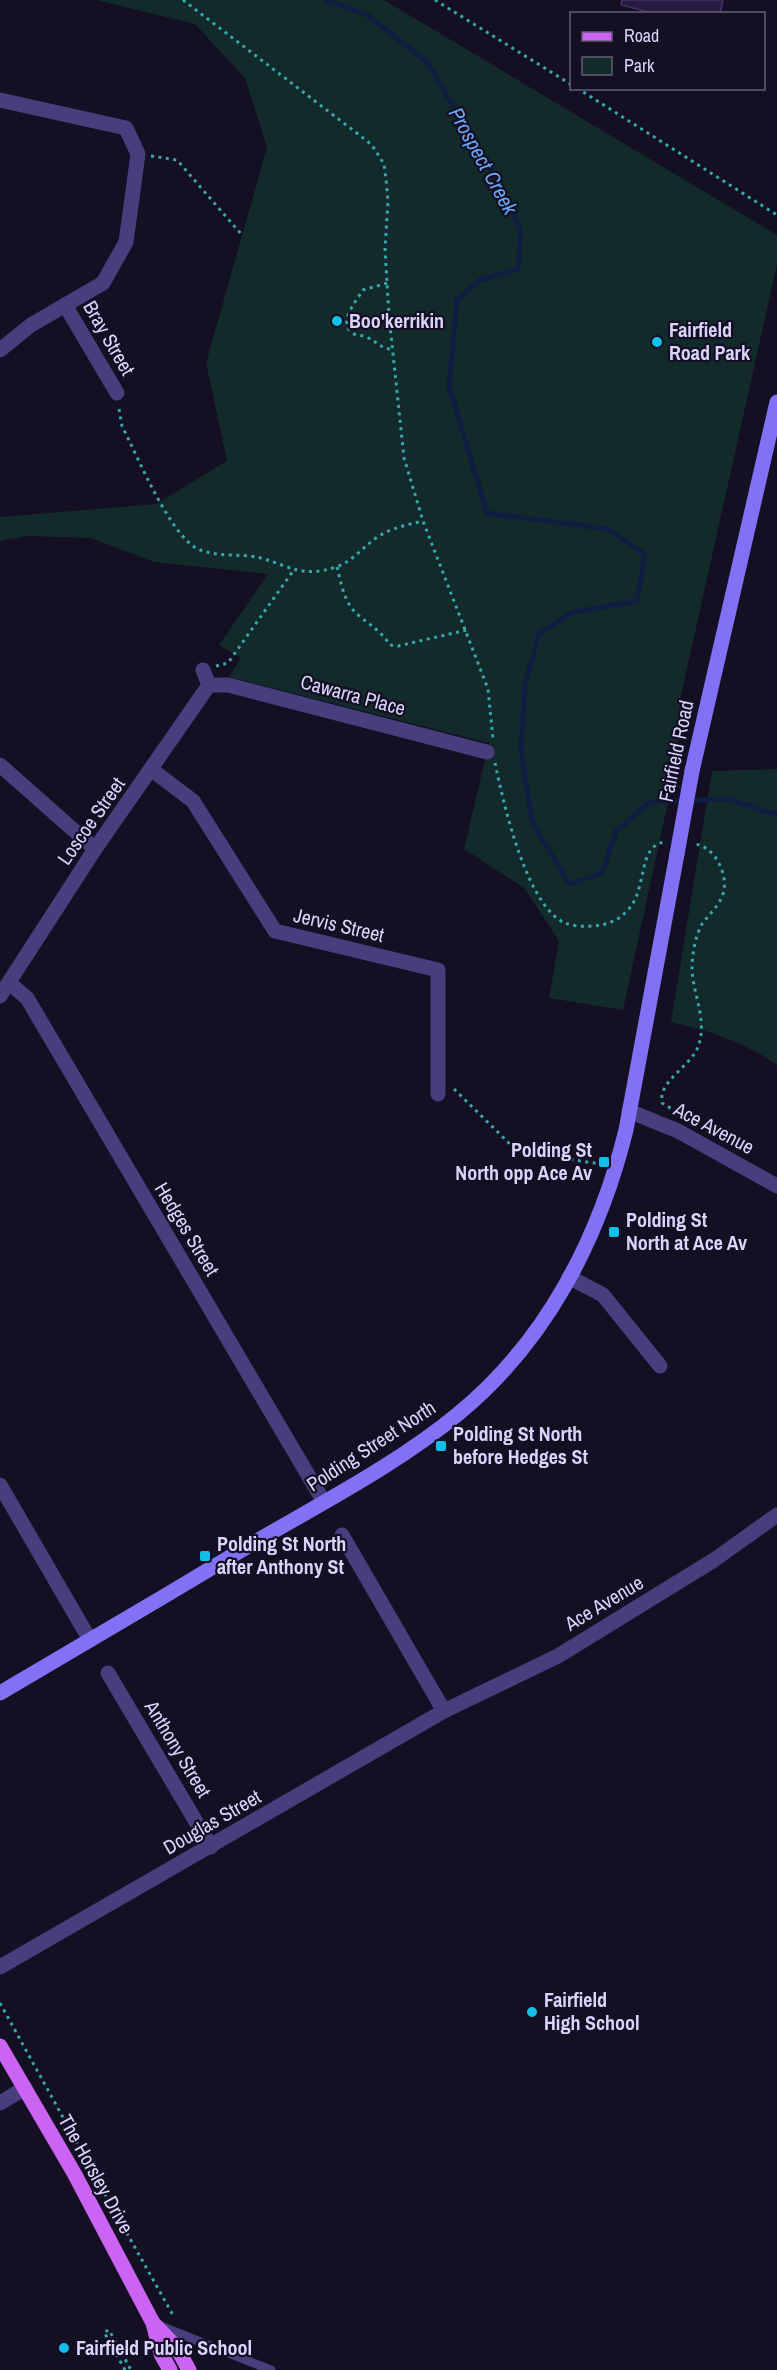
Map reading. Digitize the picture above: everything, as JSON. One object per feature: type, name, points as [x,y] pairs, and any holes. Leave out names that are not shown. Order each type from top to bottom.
[{"type":"main road","name":"Fairfield Road","points":[[629,1111],[692,771],[777,402]]},
{"type":"main road","name":"Polding Street North","points":[[0,1693],[324,1502],[434,1433],[483,1392],[547,1316],[596,1228],[615,1176],[629,1111]]},
{"type":"main road","name":"The Horsley Drive","points":[[0,2046],[74,2173],[153,2323],[161,2354],[170,2370]]},
{"type":"main road","name":"The Horsley Drive","points":[[153,2323],[177,2348],[189,2370]]},
{"type":"street","points":[[0,99],[126,128],[138,154],[126,243],[103,283],[31,325],[0,350]]},
{"type":"street","name":"Bray Street","points":[[65,305],[117,393]]},
{"type":"street","points":[[203,670],[209,685]]},
{"type":"street","name":"Cawarra Place","points":[[209,685],[228,685],[487,752]]},
{"type":"street","name":"Loscoe Street","points":[[0,996],[95,849],[209,685]]},
{"type":"street","points":[[0,765],[95,849]]},
{"type":"street","name":"Jervis Street","points":[[152,770],[193,801],[275,931],[438,970],[438,1094]]},
{"type":"street","name":"Hedges Street","points":[[9,983],[27,999],[324,1502]]},
{"type":"street","name":"Ace Avenue","points":[[629,1111],[678,1131],[777,1186]]},
{"type":"street","points":[[569,1277],[603,1295],[660,1366]]},
{"type":"street","points":[[0,1485],[90,1640]]},
{"type":"street","name":"Ace Avenue","points":[[444,1711],[558,1656],[714,1560],[777,1515]]},
{"type":"street","points":[[342,1534],[444,1711]]},
{"type":"street","name":"Anthony Street","points":[[108,1673],[212,1847]]},
{"type":"street","name":"Douglas Street","points":[[0,1967],[212,1847],[444,1711]]},
{"type":"street","points":[[0,2103],[25,2088]]},
{"type":"lane","points":[[153,2323],[194,2337],[271,2370]]},
{"type":"path","points":[[183,0],[372,145],[384,164],[387,283],[404,458],[423,521],[467,630],[490,700],[493,750],[487,752]]},
{"type":"path","points":[[435,0],[570,84]]},
{"type":"path","points":[[580,90],[777,215]]},
{"type":"path","points":[[138,154],[177,160],[242,235]]},
{"type":"path","points":[[387,283],[363,290],[346,319],[346,326],[352,333],[366,336],[379,347],[392,350]]},
{"type":"path","points":[[120,415],[122,426],[170,519],[185,539],[198,549],[260,558],[293,571],[309,572],[349,562],[376,538],[389,530],[423,521]]},
{"type":"path","points":[[336,567],[345,597],[356,614],[370,623],[390,645],[398,646],[467,630]]},
{"type":"path","points":[[203,670],[228,663],[293,571]]},
{"type":"path","points":[[438,1073],[517,1151],[600,1164]]},
{"type":"path","points":[[0,2003],[82,2152]]},
{"type":"path","points":[[99,2183],[172,2316],[194,2337]]},
{"type":"path","points":[[125,2370],[104,2332],[109,2330],[131,2370]]},
{"type":"green space","name":"Fairfield Road Park","points":[[96,0],[384,0],[777,235],[777,264],[680,700],[678,756],[623,1010],[549,998],[559,941],[524,888],[464,849],[489,743],[229,677],[241,658],[219,645],[268,574],[154,562],[91,538],[28,536],[0,541],[0,517],[156,504],[227,461],[206,363],[267,147],[245,78],[195,24]]},
{"type":"green space","points":[[777,769],[777,1065],[726,1038],[671,1022],[712,771]]},
{"type":"building","points":[[622,0],[723,0],[720,12],[648,12],[621,5]]},
{"type":"waterway","name":"Prospect Creek","points":[[326,0],[367,15],[427,62],[498,182],[521,231],[518,269],[480,280],[457,300],[449,386],[487,513],[608,529],[645,555],[637,601],[574,612],[539,633],[525,686],[521,750],[532,822],[569,884],[602,873],[616,831],[650,802],[728,799],[777,815]]},
{"type":"place","name":"Boo'kerrikin","points":[[337,321]]},
{"type":"place","name":"Fairfield Road Park","points":[[657,342]]},
{"type":"place","name":"Polding St North opp Ace Av","points":[[604,1162]]},
{"type":"place","name":"Polding St North at Ace Av","points":[[614,1232]]},
{"type":"place","name":"Polding St North before Hedges St","points":[[441,1446]]},
{"type":"place","name":"Polding St North after Anthony St","points":[[205,1556]]},
{"type":"place","name":"Fairfield High School","points":[[532,2012]]},
{"type":"place","name":"Fairfield Public School","points":[[64,2348]]}]
